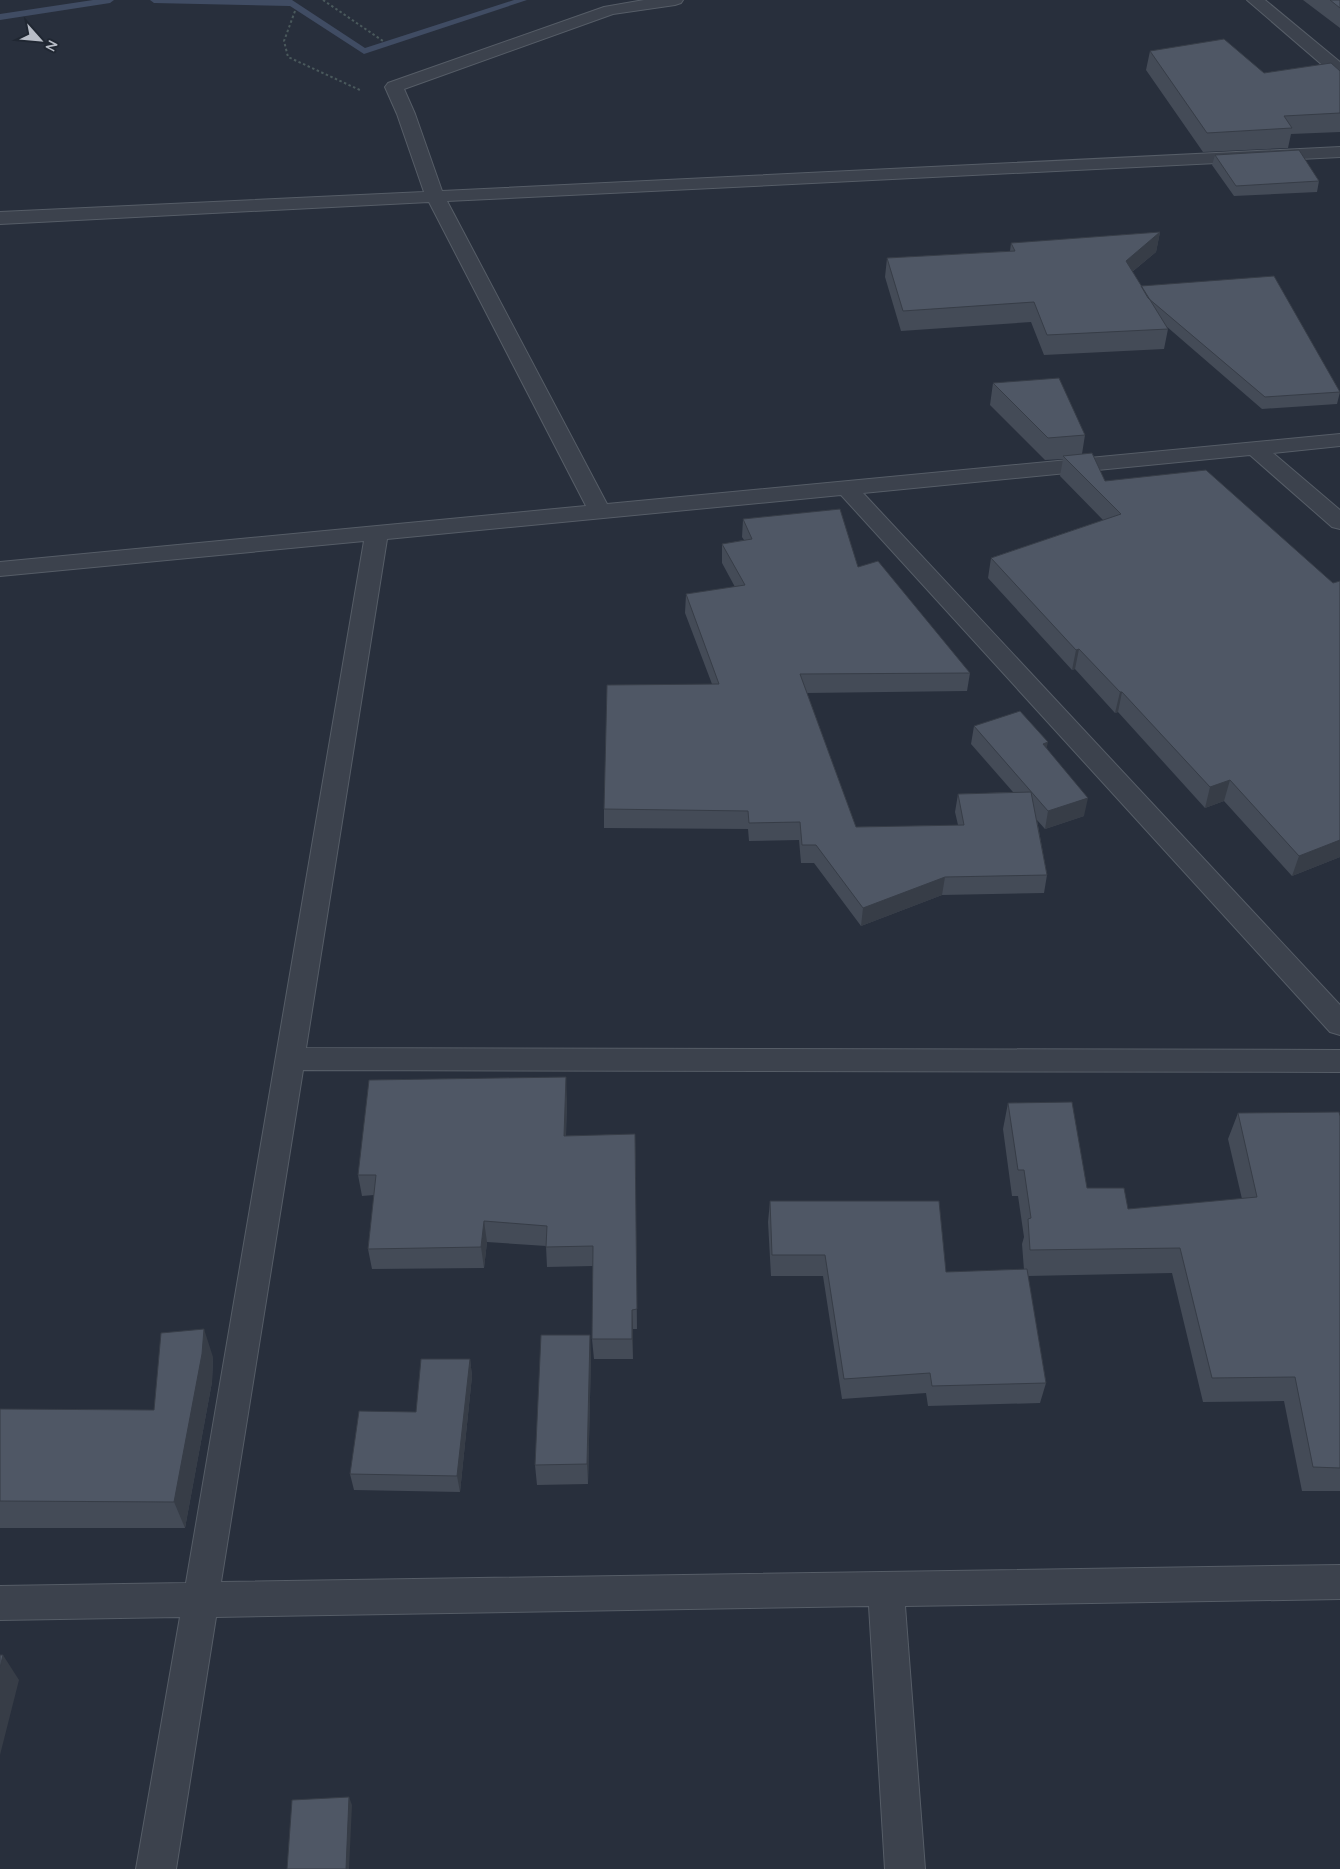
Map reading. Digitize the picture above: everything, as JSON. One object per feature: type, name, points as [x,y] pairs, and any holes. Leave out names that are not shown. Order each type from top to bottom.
[{"type":"street","points":[[600,511],[435,196],[406,114],[394,87],[610,10],[675,0]]},
{"type":"street","points":[[1255,0],[1340,71]]},
{"type":"street","points":[[0,218],[1340,152]]},
{"type":"street","points":[[0,568],[1340,440]]},
{"type":"street","points":[[1255,448],[1340,522]]},
{"type":"street","points":[[846,487],[1340,1024]]},
{"type":"street","points":[[156,1869],[377,532]]},
{"type":"street","points":[[290,1059],[1340,1061]]},
{"type":"street","points":[[0,1603],[1340,1582]]},
{"type":"street","points":[[886,1589],[905,1869]]},
{"type":"path","points":[[324,0],[383,41]]},
{"type":"path","points":[[295,11],[284,41],[288,57],[406,114]]},
{"type":"building","points":[[1330,0],[1340,0],[1340,8]]},
{"type":"building","points":[[1224,39],[1264,73],[1331,63],[1340,71],[1340,113],[1284,116],[1292,128],[1207,133],[1150,51]]},
{"type":"building","points":[[1299,150],[1319,181],[1236,186],[1215,155]]},
{"type":"building","points":[[1160,232],[1126,261],[1168,329],[1047,335],[1034,302],[903,311],[887,258],[1015,251],[1011,243]]},
{"type":"building","points":[[1274,276],[1340,392],[1265,397],[1148,298],[1141,286]]},
{"type":"building","points":[[1059,378],[1085,435],[1048,438],[993,383]]},
{"type":"building","points":[[1092,453],[1105,481],[1206,470],[1333,583],[1340,581],[1340,840],[1299,856],[1230,780],[1210,787],[1122,692],[1079,649],[1076,650],[991,558],[1121,514],[1063,456]]},
{"type":"building","points":[[840,509],[858,567],[878,561],[970,673],[800,674],[856,827],[964,825],[958,794],[1031,792],[1047,875],[945,877],[863,908],[816,845],[802,845],[800,822],[749,823],[748,811],[604,809],[607,685],[719,684],[686,594],[745,585],[722,544],[752,539],[743,519]]},
{"type":"building","points":[[1020,711],[1048,742],[1043,744],[1088,798],[1048,811],[974,726]]},
{"type":"building","points":[[566,1077],[564,1136],[635,1134],[637,1309],[632,1310],[632,1339],[592,1339],[593,1246],[546,1247],[547,1226],[484,1221],[481,1247],[368,1249],[376,1175],[358,1175],[369,1080]]},
{"type":"building","points":[[1072,1102],[1087,1188],[1124,1188],[1128,1209],[1257,1197],[1238,1113],[1339,1112],[1340,1468],[1313,1467],[1295,1377],[1212,1378],[1180,1248],[1030,1250],[1028,1219],[1031,1218],[1024,1170],[1018,1170],[1008,1103]]},
{"type":"building","points":[[770,1201],[939,1201],[946,1272],[1027,1269],[1046,1383],[932,1386],[930,1373],[844,1379],[825,1255],[772,1255]]},
{"type":"building","points":[[204,1329],[202,1354],[174,1502],[0,1501],[0,1409],[154,1410],[161,1333]]},
{"type":"building","points":[[541,1335],[590,1335],[587,1464],[535,1465]]},
{"type":"building","points":[[421,1359],[470,1359],[457,1476],[350,1474],[359,1411],[416,1412]]},
{"type":"building","points":[[0,1655],[3,1655],[0,1668]]},
{"type":"building","points":[[349,1797],[346,1869],[287,1869],[292,1800]]},
{"type":"waterway","points":[[0,17],[110,0]]},
{"type":"waterway","points":[[154,0],[292,3],[364,51],[523,0]]}]
